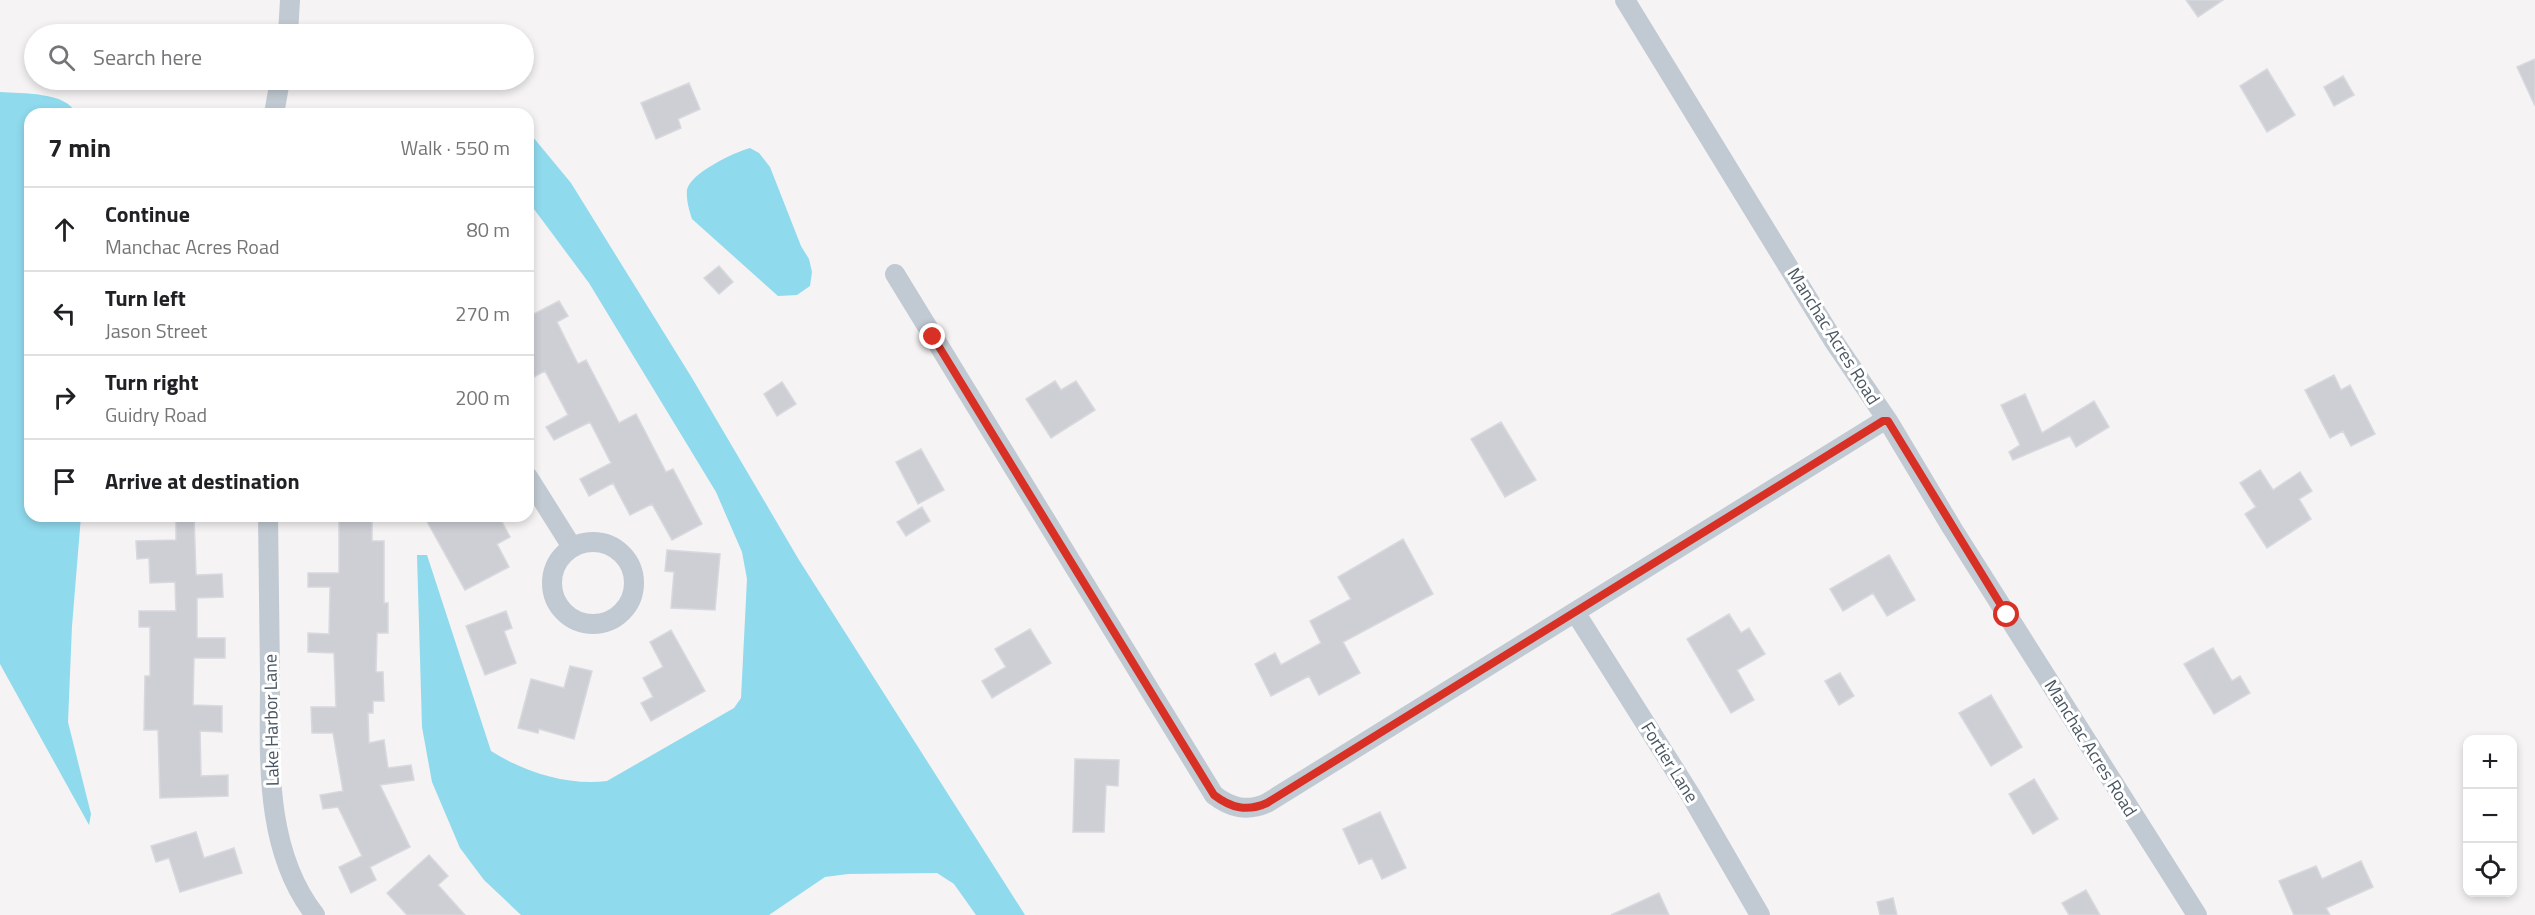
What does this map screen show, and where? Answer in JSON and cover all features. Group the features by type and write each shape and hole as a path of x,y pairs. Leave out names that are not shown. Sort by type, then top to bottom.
{"street":[{"path":"289,24 290,0"},
{"name":"Manchac Acres Road","path":"1625,0 1835,343 1888,421 2197,915"},
{"path":"275,108 278,90"},
{"path":"895,274 1214,795 1235,807 1246,809 1267,803 1883,421 1888,421"},
{"path":"534,487 572,547"},
{"name":"Lake Harbor Lane","path":"268,522 271,778 282,846 294,880 315,915"},
{"path":"584,542 604,544 621,553 629,564 633,576 633,589 629,601 621,612 610,620 597,623 577,620 560,608 553,595 551,582 554,568 561,556 572,547 584,542"},
{"name":"Fortier Lane","path":"1575,612 1690,794 1760,915"}],"water":[{"path":"0,92 54,97 72,108 24,108 24,522 81,522 72,626 68,722 91,814 89,825 0,664"},
{"path":"534,138 571,183 692,378 799,560 1025,915 976,915 954,884 937,873 848,874 825,877 769,915 521,915 484,880 460,848 432,782 422,727 417,555 427,555 491,751 504,759 547,776 577,781 607,781 734,708 741,698 747,579 742,552 716,492 589,283 534,209"},
{"path":"750,148 759,153 770,167 801,246 809,259 812,272 810,286 797,295 778,296 691,216 687,193 690,183 714,164"}],"building":[{"path":"2186,0 2223,0 2198,17"},
{"path":"2535,59 2535,106 2517,67"},
{"path":"2267,69 2295,115 2267,132 2240,86"},
{"path":"2343,76 2354,95 2334,106 2324,87"},
{"path":"689,83 700,109 678,119 681,128 656,139 641,103"},
{"path":"719,266 733,282 719,294 704,278"},
{"path":"559,301 568,316 557,322 578,364 586,360 619,423 636,414 666,472 673,469 702,524 672,540 652,504 630,515 613,483 589,496 580,479 611,463 590,422 554,440 546,427 568,415 545,371 534,377 534,314"},
{"path":"2334,375 2341,390 2350,385 2375,434 2351,446 2343,431 2330,438 2305,390"},
{"path":"1055,381 1061,390 1076,381 1095,410 1051,438 1026,399"},
{"path":"782,382 796,404 777,416 764,394"},
{"path":"2025,394 2042,433 2094,401 2109,427 2076,447 2070,436 2013,460 2009,452 2020,445 2001,405"},
{"path":"1501,422 1536,480 1505,497 1471,439"},
{"path":"921,449 944,490 918,504 896,462"},
{"path":"2260,470 2273,490 2300,472 2312,491 2299,499 2311,519 2267,548 2245,514 2256,507 2240,483"},
{"path":"922,507 930,521 906,536 897,522"},
{"path":"176,522 194,522 196,575 222,574 223,597 197,598 197,638 225,638 225,658 194,658 193,705 222,706 222,732 200,731 201,776 228,775 228,796 160,798 158,730 144,730 145,676 150,676 150,627 139,627 139,611 176,611 175,582 150,583 149,558 137,559 136,541 176,540"},
{"path":"339,522 372,522 372,541 384,541 384,603 388,603 388,633 377,633 376,672 383,672 384,701 373,701 373,713 368,713 369,743 384,740 388,768 411,765 414,780 380,785 410,847 370,867 376,880 351,893 339,867 362,856 338,807 323,809 320,795 343,791 333,733 312,733 311,707 336,707 334,653 308,652 308,633 329,634 330,587 308,587 308,573 339,573"},
{"path":"427,522 502,522 510,537 497,544 509,567 465,590"},
{"path":"1403,539 1433,594 1343,642 1360,673 1319,695 1309,676 1271,696 1255,664 1275,653 1281,665 1321,643 1310,621 1351,599 1338,577"},
{"path":"667,550 720,554 715,610 671,608 674,572 665,571"},
{"path":"1889,555 1915,600 1887,616 1873,593 1843,611 1830,589"},
{"path":"506,611 512,628 504,631 516,663 485,675 466,626"},
{"path":"1729,614 1741,633 1749,628 1765,654 1737,670 1754,700 1731,713 1687,639"},
{"path":"1030,629 1051,663 992,698 982,681 1006,667 995,649"},
{"path":"671,630 705,691 651,721 641,703 653,697 643,678 663,667 650,642"},
{"path":"2213,648 2232,681 2240,676 2250,693 2214,714 2184,664"},
{"path":"570,666 592,671 574,739 539,729 538,733 518,728 531,679 564,688"},
{"path":"1840,673 1854,696 1839,705 1825,681"},
{"path":"1991,695 2022,747 1991,766 1959,713"},
{"path":"1075,759 1119,760 1118,786 1106,785 1104,832 1073,832"},
{"path":"2034,779 2058,819 2033,834 2009,794"},
{"path":"1380,812 1406,868 1382,879 1372,858 1359,864 1343,829"},
{"path":"196,832 204,858 234,848 242,873 180,892 169,858 156,862 151,846"},
{"path":"429,855 448,876 438,885 465,915 407,915 387,893"},
{"path":"2361,861 2373,887 2326,908 2330,915 2294,915 2279,881 2316,866 2322,879"},
{"path":"2086,890 2100,915 2069,915 2062,903"},
{"path":"1659,893 1669,915 1611,915"},
{"path":"1893,898 1897,915 1880,915 1877,902"}],"route":[{"path":"933,337 1214,795 1235,807 1246,809 1267,803 1883,421 1888,421 2007,615"}]}
